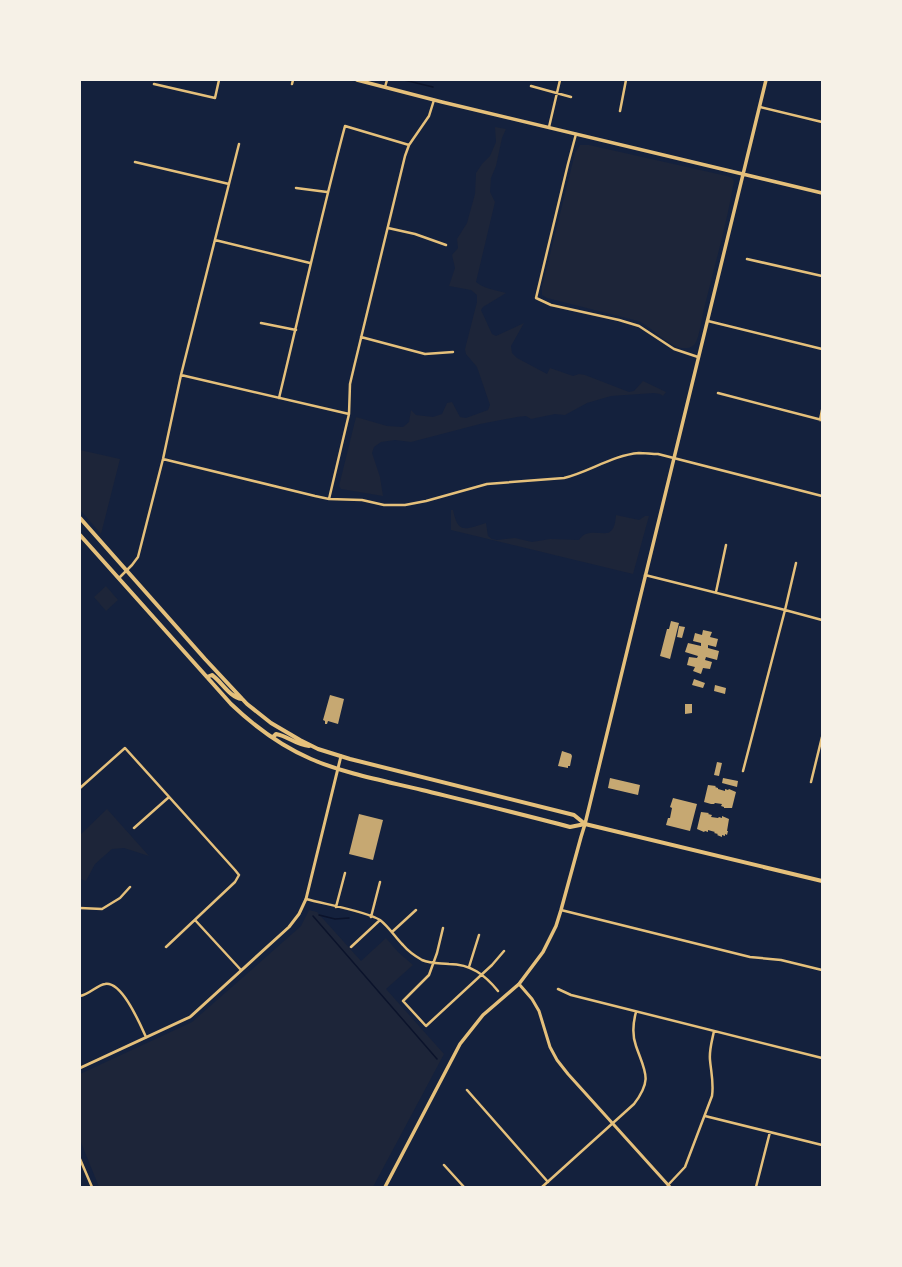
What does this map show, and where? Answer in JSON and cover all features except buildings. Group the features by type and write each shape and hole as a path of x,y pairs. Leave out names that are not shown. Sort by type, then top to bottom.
{"main road":[{"path":"357,80 434,100 822,193"},
{"path":"384,1187 460,1044 484,1015 519,984 543,952 556,926 580,837 585,824 766,80"},
{"path":"80,518 242,699 275,726 311,746 341,756 574,815 585,824"},
{"path":"80,534 207,677 241,713 272,737 310,758 338,768 570,827 585,824 822,881"},
{"path":"207,677 212,675 232,695 242,699"},
{"path":"272,737 276,734 281,735 301,746 311,746"}],"street":[{"path":"154,84 215,98 219,80"},
{"path":"292,84 293,80"},
{"path":"385,87 387,80"},
{"path":"549,127 560,80"},
{"path":"620,111 626,80"},
{"path":"531,86 571,97"},
{"path":"329,499 349,414 350,384 405,156 409,145 429,116 434,100"},
{"path":"760,107 822,122"},
{"path":"279,398 327,192 345,126 409,145"},
{"path":"576,134 536,298 551,305 639,326 674,349 698,357"},
{"path":"119,578 127,571 138,557 163,459 181,375 239,144"},
{"path":"135,162 229,184"},
{"path":"296,188 327,192"},
{"path":"388,228 415,234 446,245"},
{"path":"215,240 310,263"},
{"path":"747,259 822,276"},
{"path":"708,321 822,349"},
{"path":"261,323 296,330"},
{"path":"361,337 425,354 453,352"},
{"path":"181,375 349,414"},
{"path":"718,393 821,420 822,410"},
{"path":"163,459 329,499 355,500 384,505 405,505 426,501 487,484 564,478 622,457 639,453 658,454 822,496"},
{"path":"716,592 726,545"},
{"path":"743,771 796,563"},
{"path":"645,576 716,592 822,620"},
{"path":"811,782 822,737"},
{"path":"80,788 125,748 239,875 235,882 166,947"},
{"path":"80,1068 190,1017 289,926 299,914 306,899 341,756"},
{"path":"134,828 169,797"},
{"path":"336,907 345,873"},
{"path":"371,916 380,882"},
{"path":"80,908 102,909 120,898 130,887"},
{"path":"306,899 371,916 380,920 403,946 424,961 461,964 469,967 483,974 498,991"},
{"path":"392,932 416,910"},
{"path":"561,910 750,957 781,960 822,970"},
{"path":"195,920 241,970"},
{"path":"351,947 380,920"},
{"path":"444,928 430,975 403,1001 426,1026 483,974 504,951"},
{"path":"469,967 478,935"},
{"path":"80,996 87,994 102,984 114,986 129,1003 146,1037"},
{"path":"519,984 532,999 539,1011 550,1047 557,1060 669,1186 685,1167 712,1096 713,1085 710,1046 714,1031"},
{"path":"558,989 570,995 822,1058"},
{"path":"542,1187 634,1104 640,1095 646,1078 643,1063 635,1045 633,1024 636,1012"},
{"path":"467,1090 548,1182"},
{"path":"705,1116 822,1145"},
{"path":"756,1187 770,1132"},
{"path":"80,1159 92,1187"},
{"path":"444,1165 464,1187"}],"shaded area":[{"path":"495,127 506,129 502,138 496,166 491,178 490,192 495,202 476,282 486,288 506,293 483,307 481,310 492,334 496,336 524,323 511,346 512,353 517,358 547,374 550,368 573,376 579,374 585,375 629,392 634,391 643,381 666,392 663,396 654,393 611,396 587,403 565,415 555,414 531,419 526,416 517,417 480,424 411,442 395,440 381,442 374,447 372,453 380,477 383,496 341,489 339,486 356,417 387,426 403,427 409,422 411,410 416,415 433,417 442,414 447,403 452,402 460,417 466,418 488,410 490,405 477,367 466,354 465,349 477,302 477,295 471,290 449,286 455,268 452,255 458,248 457,239 467,223 475,194 476,173 490,156 496,142"},
{"path":"580,145 589,145 727,176 732,178 734,181 698,336 695,344 691,347 681,348 674,345 638,321 547,298 542,295 542,287 575,153"},
{"path":"80,450 120,459 101,534 80,510"},
{"path":"451,510 453,510 457,523 460,527 468,528 486,523 488,536 492,539 497,540 515,538 532,542 550,539 579,540 588,533 608,533 613,528 616,515 639,520 645,516 649,516 633,574 451,530"},
{"path":"106,586 118,600 106,611 94,597"},
{"path":"107,809 149,856 124,848 112,849 95,864 86,881 80,879 80,835"},
{"path":"309,910 317,912 361,961 386,938 398,952 413,965 386,989 444,1054 373,1187 99,1187 80,1140 80,1074 192,1022 301,926"}],"waterway":[{"path":"404,80 433,87"},
{"path":"319,915 335,919 349,918"},
{"path":"313,916 437,1059"}]}
